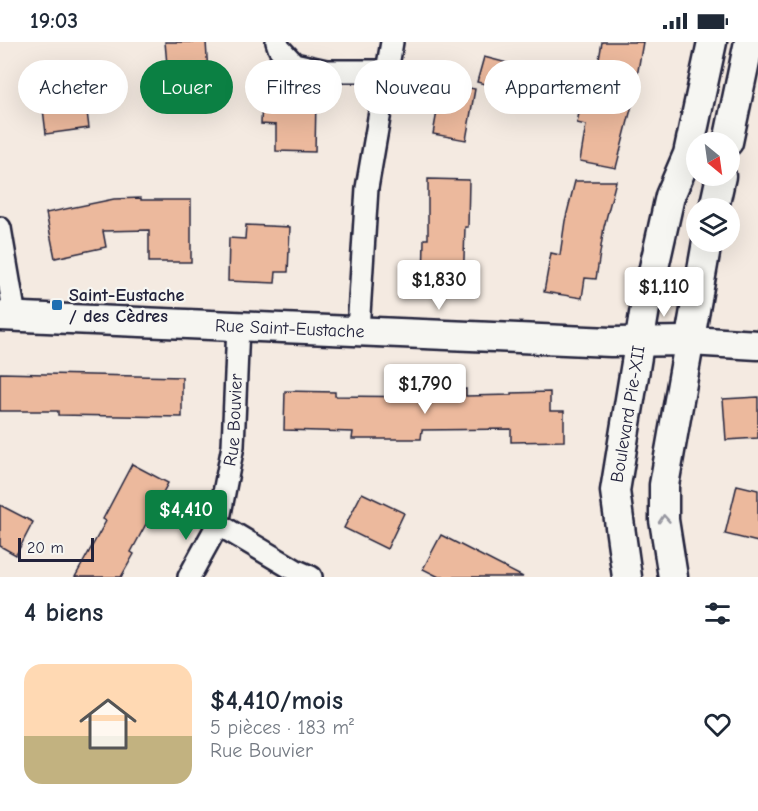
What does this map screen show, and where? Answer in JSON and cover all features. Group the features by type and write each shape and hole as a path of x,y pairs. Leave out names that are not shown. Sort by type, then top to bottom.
{"street":[{"path":"277,42 279,48 294,64 326,71 354,71"},
{"path":"388,60 392,42"},
{"name":"Boulevard Pie-XII","path":"627,577 615,491 645,309 670,195 688,154 712,42"},
{"path":"730,132 749,42"},
{"path":"358,330 368,188 379,114"},
{"path":"0,228 8,316"},
{"path":"673,577 664,520 664,485 705,252"},
{"name":"Rue Saint-Eustache","path":"8,316 238,327 758,345"},
{"name":"Rue Bouvier","path":"189,577 218,524 233,446 238,327"},
{"path":"218,524 295,570 311,577"}],"building":[{"path":"165,42 206,42 207,60 167,60"},
{"path":"602,42 643,42 640,60 599,60"},
{"path":"484,57 496,60 484,60 484,84 477,82"},
{"path":"472,88 475,89 472,106"},
{"path":"44,114 87,114 89,128 46,134"},
{"path":"261,114 316,114 315,152 276,151 276,125 261,124"},
{"path":"437,114 471,114 466,140 433,134"},
{"path":"579,114 630,114 616,168 580,161 586,125 577,123"},
{"path":"428,179 469,180 463,289 423,288 424,239 428,239"},
{"path":"575,181 616,181 604,227 596,279 585,278 582,298 544,292 551,253 560,255 565,221"},
{"path":"141,198 141,200 191,200 191,262 149,262 149,230 103,231 106,247 55,258 46,213 114,199"},
{"path":"246,225 290,227 288,272 276,272 275,283 228,281 229,238 245,239"},
{"path":"0,373 182,377 182,417 58,415 58,411 0,411"},
{"path":"466,389 466,396 550,392 550,411 564,411 564,441 511,442 511,429 422,430 421,439 352,439 353,432 284,430 285,391 335,392 335,396 434,397 434,390"},
{"path":"758,397 758,438 726,440 723,399"},
{"path":"132,464 168,483 131,552 134,554 121,577 75,577 106,521 103,519"},
{"path":"737,485 758,490 758,542 725,534"},
{"path":"362,493 404,513 387,549 344,528"},
{"path":"0,505 33,522 16,555 0,546"},
{"path":"441,535 523,577 439,577 423,569"}],"place":[{"name":"Saint-Eustache / des Cèdres","path":"57,305"}]}
